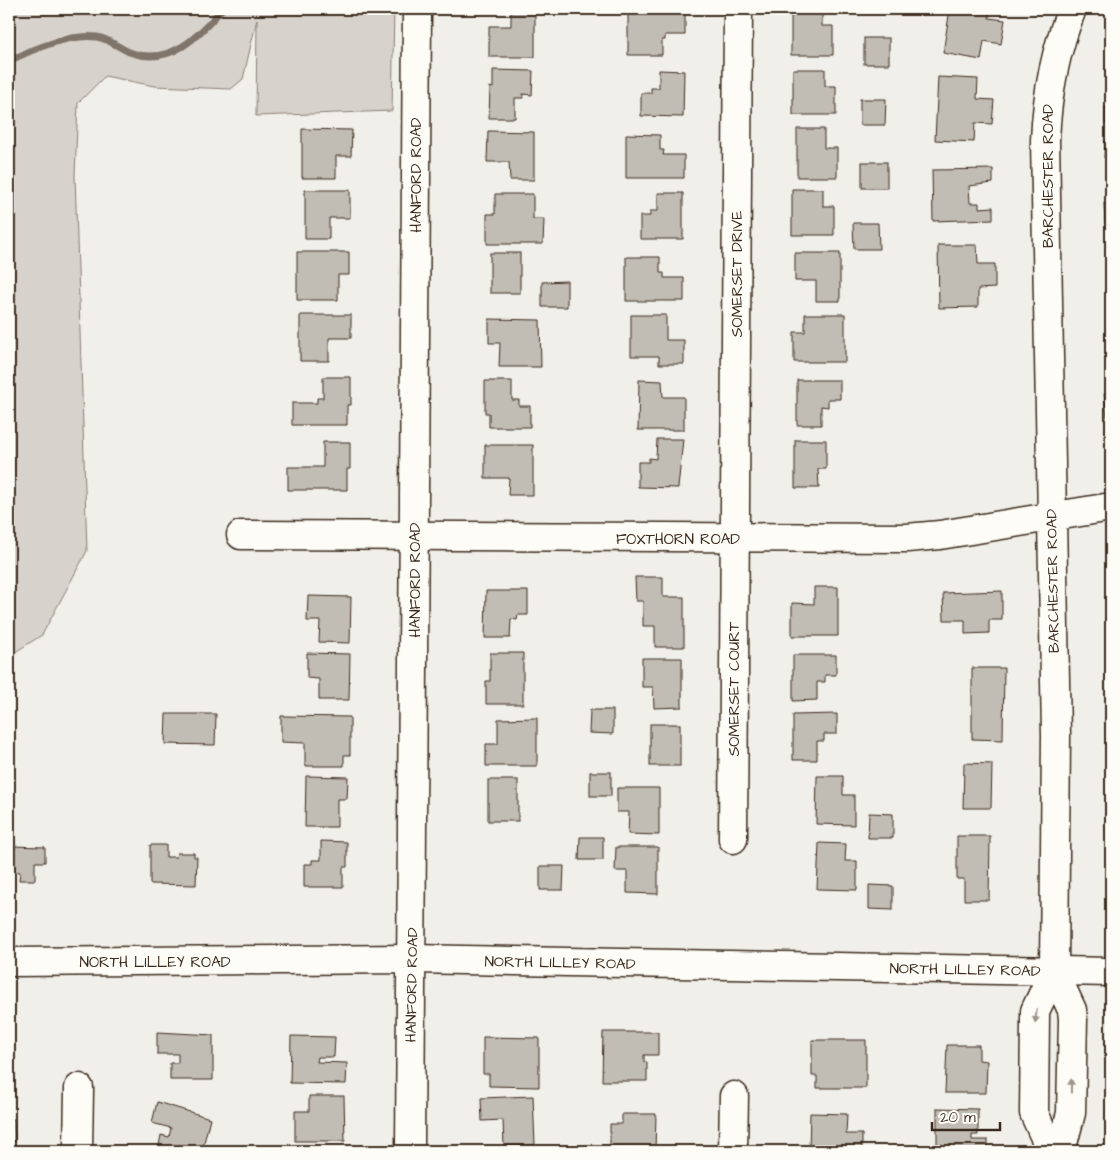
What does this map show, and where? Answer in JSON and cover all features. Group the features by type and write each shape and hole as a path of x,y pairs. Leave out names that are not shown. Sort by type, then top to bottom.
{"street":[{"name":"HANFORD ROAD","path":"410,1151 415,537 416,9"},
{"name":"SOMERSET DRIVE","path":"736,539 738,9"},
{"name":"BARCHESTER ROAD","path":"1061,1151 1071,1114 1073,1019 1072,1010 1054,972 1056,735 1045,140 1050,82 1062,34 1072,9"},
{"name":"FOXTHORN ROAD","path":"242,535 736,539 907,538 1111,507"},
{"name":"SOMERSET COURT","path":"733,839 736,539"},
{"name":"NORTH LILLEY ROAD","path":"9,962 412,959 1111,972"},
{"path":"1051,1151 1034,1113 1035,1011 1054,972"},
{"path":"78,1151 80,1088"},
{"path":"733,1151 734,1096"}],"shaded area":[{"path":"9,9 394,9 392,111 256,116 257,19 243,79 231,89 154,86 105,76 78,103 75,175 87,551 42,635 9,656"}],"building":[{"path":"511,9 535,9 535,57 489,57 489,26 511,26"},
{"path":"791,9 822,9 822,26 833,26 833,55 791,55"},
{"path":"950,9 990,9 989,18 1005,20 1001,44 984,41 981,60 943,53"},
{"path":"628,12 685,12 685,35 665,35 665,40 662,40 662,55 628,55"},
{"path":"864,38 889,38 889,64 864,64"},
{"path":"793,69 825,69 825,86 836,86 836,115 793,115"},
{"path":"493,70 533,71 532,95 523,94 523,98 515,98 515,118 489,118 490,87 493,88"},
{"path":"659,70 684,71 683,117 641,116 641,93 651,93 651,88 659,88"},
{"path":"938,77 978,79 977,99 994,100 992,124 975,123 974,142 935,140"},
{"path":"860,99 886,99 885,125 860,125"},
{"path":"1105,107 1111,107 1111,124 1105,124"},
{"path":"302,129 352,130 351,156 336,156 336,178 302,178"},
{"path":"797,129 824,129 824,148 837,148 837,177 797,177"},
{"path":"488,131 534,132 534,180 510,180 509,162 487,162"},
{"path":"626,134 660,135 660,150 664,150 663,155 684,155 684,178 626,178"},
{"path":"1105,140 1111,140 1111,158 1104,158"},
{"path":"862,162 887,162 887,188 862,188"},
{"path":"993,169 993,183 969,186 970,203 979,203 979,208 993,207 993,219 933,221 932,170"},
{"path":"792,189 823,189 823,206 834,206 834,235 792,235"},
{"path":"305,190 350,190 350,218 329,218 329,239 305,239"},
{"path":"658,193 683,193 683,239 640,239 640,216 650,216 650,211 658,211"},
{"path":"495,194 533,194 533,219 544,219 543,244 487,244 487,214 495,214"},
{"path":"1104,203 1111,203 1111,224 1105,224"},
{"path":"853,223 878,223 879,249 854,249"},
{"path":"938,245 977,245 978,264 995,264 995,288 978,289 978,307 939,308"},
{"path":"297,252 349,252 349,275 338,275 338,300 297,300"},
{"path":"490,253 520,253 520,293 490,293"},
{"path":"795,253 840,253 840,301 816,301 816,281 795,281"},
{"path":"626,257 660,257 660,273 664,273 664,278 684,278 684,301 626,301"},
{"path":"567,281 567,307 542,307 542,282"},
{"path":"1106,286 1111,286 1111,311 1107,312"},
{"path":"805,314 845,314 845,362 794,362 794,332 805,332"},
{"path":"300,315 351,315 351,338 329,338 329,361 300,361"},
{"path":"631,315 666,315 666,340 684,340 684,364 659,364 659,356 631,356"},
{"path":"489,319 540,320 541,367 499,367 500,343 489,343"},
{"path":"323,377 351,377 351,405 347,405 347,425 292,425 292,403 317,403 317,398 323,398"},
{"path":"639,380 662,381 663,397 684,397 684,430 638,430"},
{"path":"797,380 840,380 840,399 828,399 828,407 821,406 821,425 797,425"},
{"path":"485,381 512,381 512,400 519,400 519,406 530,406 530,427 489,427 489,413 485,413"},
{"path":"1111,393 1111,447 1104,394"},
{"path":"657,439 683,439 678,488 638,487 638,462 649,462 649,458 656,459"},
{"path":"795,440 826,440 826,469 818,469 819,488 795,488"},
{"path":"323,442 350,442 350,469 347,469 347,490 288,490 288,467 323,467"},
{"path":"485,445 533,445 533,495 508,495 509,478 485,478"},
{"path":"635,577 663,577 663,597 684,597 684,647 655,647 655,626 643,626 643,601 636,601"},
{"path":"814,587 838,587 838,636 792,636 792,603 814,604"},
{"path":"486,591 528,591 528,615 518,615 517,620 511,619 510,638 485,638"},
{"path":"1002,591 1002,620 989,620 989,633 965,634 965,620 944,620 943,593"},
{"path":"308,596 351,597 350,643 319,642 320,621 307,621"},
{"path":"307,653 350,654 349,700 319,700 319,679 307,678"},
{"path":"490,653 523,653 523,704 486,704 486,681 490,681"},
{"path":"793,655 836,655 836,675 825,675 825,682 817,682 817,700 793,701"},
{"path":"642,658 682,658 682,707 654,708 653,687 642,687"},
{"path":"972,668 1004,668 1003,740 972,739"},
{"path":"590,710 613,710 613,734 589,733"},
{"path":"166,714 216,714 215,745 165,744"},
{"path":"837,714 837,734 824,734 824,741 817,741 817,760 793,760 793,715"},
{"path":"281,716 350,717 350,755 344,755 344,766 305,766 305,743 281,742"},
{"path":"537,718 537,766 486,766 486,744 498,744 498,719"},
{"path":"650,724 680,724 680,766 650,766"},
{"path":"964,763 992,764 991,808 963,808"},
{"path":"590,772 611,772 611,796 590,796"},
{"path":"306,776 348,777 347,799 337,799 337,827 305,827"},
{"path":"817,776 843,776 843,795 854,795 854,825 816,824"},
{"path":"488,780 518,780 518,821 488,821"},
{"path":"617,788 659,788 659,835 628,834 629,812 617,812"},
{"path":"869,813 893,814 893,838 868,838"},
{"path":"957,836 990,836 989,900 964,900 964,879 957,879"},
{"path":"580,837 603,837 603,860 579,860"},
{"path":"321,841 347,842 347,867 343,867 343,887 304,887 304,864 312,864 312,860 321,860"},
{"path":"819,843 846,844 845,861 857,861 857,890 817,889"},
{"path":"150,845 166,845 166,857 176,857 177,853 194,853 194,857 197,857 196,885 150,884"},
{"path":"9,846 45,847 45,862 35,862 35,880 19,880 20,872 9,872"},
{"path":"616,847 658,847 658,894 627,893 627,871 615,871"},
{"path":"540,866 564,866 563,890 540,890"},
{"path":"869,885 893,886 893,910 869,909"},
{"path":"157,1032 213,1035 213,1080 170,1080 170,1063 178,1063 178,1054 157,1054"},
{"path":"603,1032 658,1032 658,1055 644,1055 644,1062 647,1062 647,1081 602,1081"},
{"path":"291,1036 335,1037 334,1057 318,1057 317,1062 347,1063 346,1084 290,1083"},
{"path":"483,1037 539,1038 539,1087 489,1086 489,1074 483,1074"},
{"path":"812,1040 866,1040 866,1088 817,1088 817,1076 812,1076"},
{"path":"947,1045 979,1045 979,1060 987,1061 986,1093 945,1093"},
{"path":"309,1096 344,1096 345,1141 295,1141 295,1111 309,1111"},
{"path":"533,1096 535,1145 504,1146 503,1120 482,1121 481,1098"},
{"path":"157,1102 210,1118 202,1151 158,1151 161,1135 169,1137 171,1128 152,1123"},
{"path":"937,1108 978,1109 978,1135 972,1135 972,1140 988,1140 988,1151 930,1151 930,1145 937,1145"},
{"path":"810,1113 847,1114 846,1134 862,1134 862,1151 809,1151"},
{"path":"622,1114 656,1114 655,1151 630,1151 630,1147 610,1147 610,1124 622,1124"},
{"path":"9,1119 14,1119 15,1142 9,1142"}],"waterway":[{"path":"9,61 52,43 86,36 102,38 132,53 146,56 172,52 194,38 222,9"}]}
